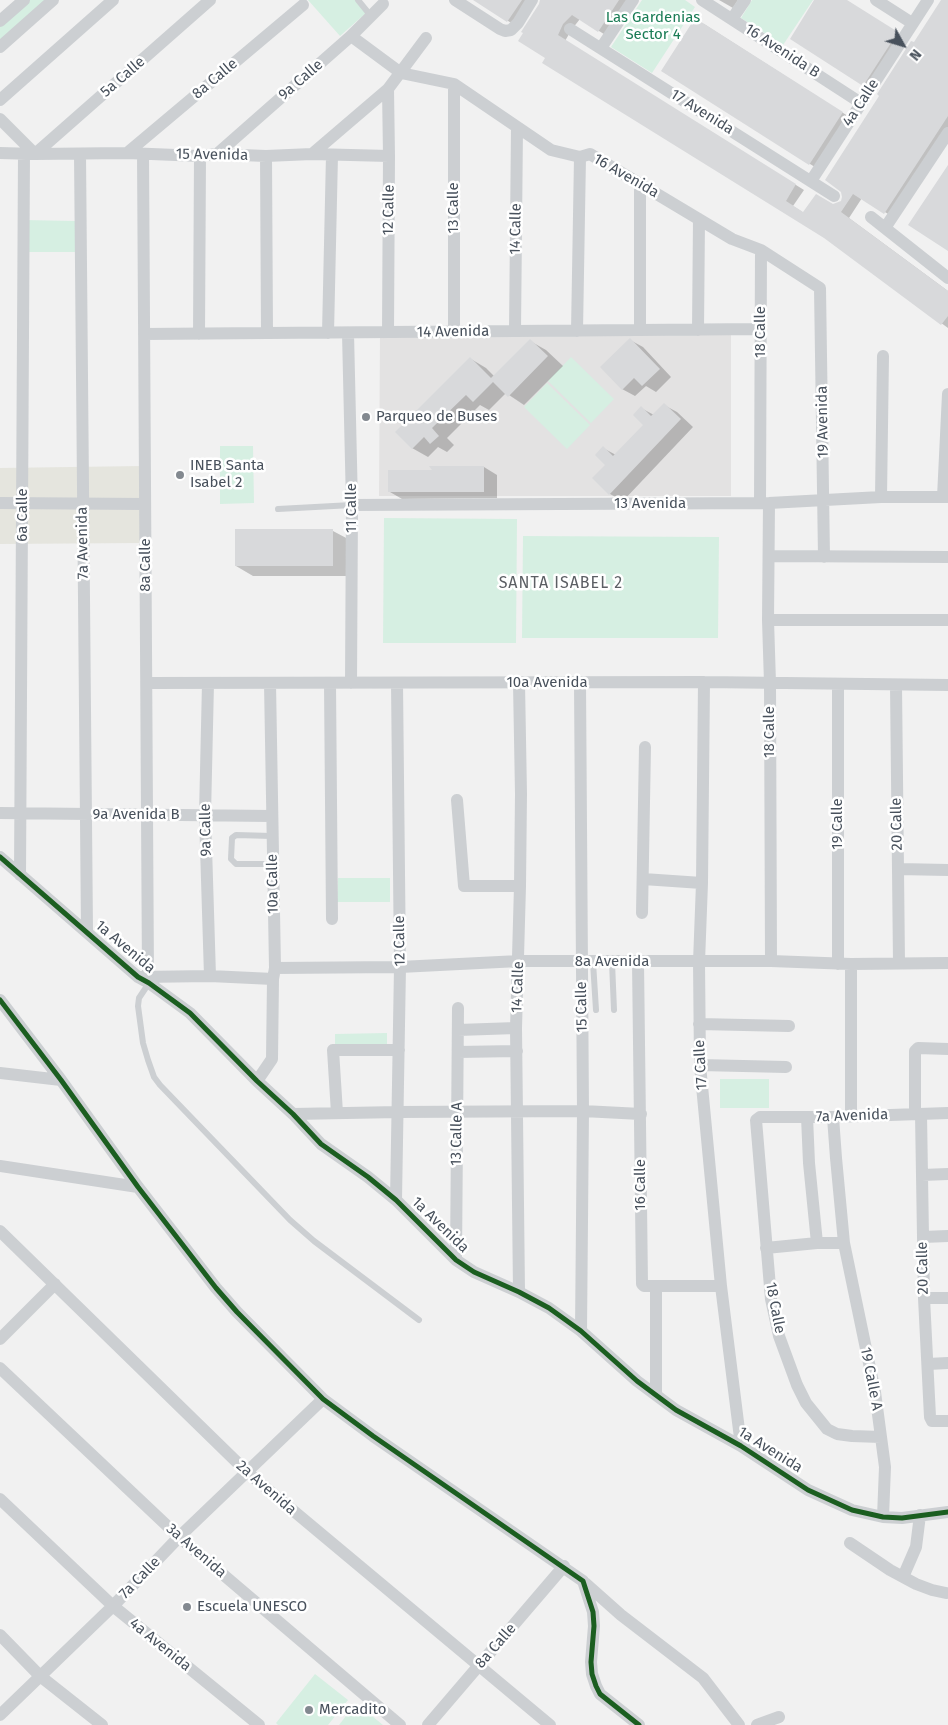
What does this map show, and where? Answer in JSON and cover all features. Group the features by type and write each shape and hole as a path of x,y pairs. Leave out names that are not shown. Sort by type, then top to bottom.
{"street":[{"path":"0,21 24,0"},
{"path":"0,47 53,0"},
{"path":"0,100 114,0"},
{"name":"5a Calle","path":"29,154 210,0"},
{"path":"455,0 502,30 513,28 532,0"},
{"path":"601,48 633,0"},
{"name":"16 Avenida B","path":"702,0 861,103"},
{"path":"732,19 744,0"},
{"path":"876,0 912,23"},
{"name":"4a Calle","path":"811,181 928,0"},
{"name":"9a Calle","path":"217,154 351,36 383,4"},
{"name":"8a Calle","path":"127,153 303,6"},
{"name":"17 Avenida","path":"570,29 834,196"},
{"name":"16 Avenida","path":"351,36 401,73 454,84 551,150 580,157 590,154 732,239 761,250 820,288"},
{"path":"312,154 388,88 426,38"},
{"name":"13 Calle","path":"454,84 454,332"},
{"name":"12 Calle","path":"388,88 390,156 388,332"},
{"path":"0,118 29,154"},
{"name":"14 Calle","path":"515,331 517,127"},
{"path":"885,228 948,133"},
{"name":"15 Avenida","path":"0,153 390,156"},
{"name":"6a Calle","path":"20,876 22,504 29,154"},
{"name":"7a Avenida","path":"80,154 87,931"},
{"name":"8a Calle","path":"143,154 147,815 145,979"},
{"path":"328,333 332,155"},
{"path":"199,334 200,156"},
{"path":"266,156 267,333"},
{"path":"577,331 580,157"},
{"path":"640,183 640,330"},
{"path":"871,218 948,278"},
{"path":"698,330 699,219"},
{"name":"18 Calle","path":"761,250 764,503 769,556 771,961"},
{"name":"19 Avenida","path":"820,288 825,499 824,557"},
{"name":"14 Avenida","path":"144,334 761,329"},
{"name":"11 Calle","path":"348,333 352,504 351,683"},
{"path":"881,497 883,356"},
{"path":"946,497 948,394"},
{"name":"13 Avenida","path":"352,504 764,503 881,497 946,497"},
{"path":"0,503 145,504"},
{"path":"769,556 948,557"},
{"path":"768,620 948,620"},
{"name":"14 Calle","path":"519,682 521,794 519,961 516,1028 519,1292"},
{"name":"10a Avenida","path":"146,683 704,682 948,685"},
{"name":"17 Calle","path":"704,682 702,883 699,962 700,1065 721,1286 741,1446"},
{"name":"9a Calle","path":"208,683 205,815 210,976"},
{"name":"10a Calle","path":"257,1081 272,1059 274,973 270,683"},
{"path":"330,683 332,919"},
{"name":"12 Calle","path":"396,1200 400,1050 397,683"},
{"name":"15 Calle","path":"580,683 587,962 583,1111 581,1331"},
{"name":"19 Calle","path":"838,684 838,964"},
{"name":"20 Calle","path":"896,685 898,963"},
{"path":"642,914 645,747"},
{"path":"457,800 464,886 520,886"},
{"name":"9a Avenida B","path":"0,813 272,816"},
{"name":"1a Avenida","path":"0,857 20,876 145,979 190,1013 321,1144 368,1177 396,1200 456,1260 474,1272 549,1308 581,1331 637,1381 676,1410 741,1446 808,1490 852,1510 883,1517 902,1518 948,1512"},
{"path":"898,869 948,870"},
{"path":"643,879 702,883"},
{"name":"8a Avenida","path":"145,979 519,961 771,961 838,964 948,963"},
{"name":"16 Calle","path":"638,962 642,1284 644,1286 656,1286"},
{"path":"851,964 851,1116"},
{"path":"0,1000 61,1080 138,1187 216,1288 323,1399 373,1436 584,1581 621,1615 703,1678 739,1725"},
{"name":"13 Calle A","path":"456,1260 458,1008"},
{"path":"699,1024 789,1026"},
{"path":"458,1030 516,1028"},
{"name":"20 Calle","path":"948,1049 918,1048 915,1051 922,1175 924,1298 930,1417 932,1421 948,1421"},
{"path":"337,1112 333,1050 400,1050"},
{"path":"458,1052 517,1051"},
{"path":"700,1065 786,1067"},
{"path":"0,1073 61,1080"},
{"path":"293,1114 337,1112 583,1111 641,1114"},
{"name":"7a Avenida","path":"756,1120 760,1116 833,1117 948,1113"},
{"path":"807,1117 809,1163 817,1243"},
{"name":"19 Calle A","path":"833,1117 844,1243 875,1392 885,1468 883,1517"},
{"name":"18 Calle","path":"756,1120 771,1299 779,1336 797,1384 806,1403 827,1429 836,1434 881,1437"},
{"path":"0,1166 138,1187"},
{"path":"922,1175 948,1174"},
{"name":"2a Avenida","path":"0,1231 246,1472 550,1725"},
{"path":"923,1237 948,1236"},
{"path":"766,1248 817,1243 844,1243"},
{"path":"0,1339 54,1284"},
{"path":"656,1395 656,1286 721,1286"},
{"path":"924,1298 948,1298"},
{"path":"928,1364 948,1363"},
{"name":"3a Avenida","path":"0,1368 179,1537 400,1725"},
{"name":"7a Calle","path":"0,1715 113,1606 179,1537 323,1399"},
{"name":"4a Avenida","path":"0,1499 113,1606 259,1725"},
{"path":"904,1577 916,1548 920,1515"},
{"path":"850,1543 924,1588 946,1593"},
{"name":"8a Calle","path":"428,1725 564,1566"},
{"path":"584,1581 593,1612 594,1626 591,1662 596,1686 600,1694 639,1725"},
{"path":"0,1635 40,1676 102,1725"},
{"path":"757,1725 779,1717"}],"lane":[{"path":"358,0 371,16"},
{"path":"278,509 352,504"},
{"path":"272,836 236,835 232,838 231,859 236,864 273,864"},
{"path":"587,962 596,1010"},
{"path":"612,962 614,1010"},
{"path":"145,979 138,1006 143,1043 154,1078 290,1220 314,1241 419,1320"}],"shaded area":[{"path":"731,333 731,496 379,496 380,334"},
{"path":"142,466 142,543 0,544 0,468"}],"green space":[{"path":"24,0 54,0 0,47 0,21"},
{"path":"308,0 355,0 366,13 340,36"},
{"name":"Las Gardenias Sector 4","path":"642,0 685,0 695,7 652,73 611,47"},
{"name":"Las Gardenias Sector 4","path":"752,0 813,0 783,45 741,18"},
{"path":"23,220 76,221 75,252 23,252"},
{"path":"571,357 614,399 591,423 548,381"},
{"path":"547,383 590,425 567,449 524,407"},
{"path":"220,446 253,446 254,503 220,504"},
{"path":"384,518 517,519 516,643 383,643"},
{"path":"523,536 719,537 718,638 522,638"},
{"path":"338,878 390,878 390,902 337,902"},
{"path":"387,1033 387,1055 335,1055 335,1034"},
{"path":"720,1079 769,1079 769,1108 720,1108"},
{"path":"315,1674 348,1700 328,1725 278,1725 276,1723"},
{"path":"356,1703 383,1725 339,1725"}],"building":[{"path":"473,0 522,0 507,22"},
{"path":"540,0 619,0 598,32 572,15 563,24 558,35 796,184 786,201 803,212 816,194 833,204 841,201 841,192 825,180 879,96 877,94 911,41 914,42 941,0 948,0 948,116 884,214 853,194 841,212 948,291 948,316 941,325 824,238 542,63 545,58 518,41 523,33 521,32"},
{"path":"814,0 847,0 898,32 863,86 790,39"},
{"path":"695,18 843,112 809,165 661,71"},
{"path":"948,165 948,251 908,225"},
{"path":"630,338 660,369 642,386 634,378 622,390 600,367"},
{"path":"530,339 548,356 508,397 493,382 473,402 466,395 432,428 439,436 430,444 424,437 412,449 395,432 470,357 491,378"},
{"path":"664,403 681,419 609,495 592,478 605,465 595,455 603,446 613,456 643,425 633,415 641,406 651,416"},
{"path":"429,466 484,466 484,492 388,492 388,470 432,470"},
{"path":"235,529 333,529 333,566 235,566"}],"cycle path":[{"path":"0,857 138,977 190,1013 321,1144 368,1177 396,1200 456,1260 474,1272 549,1308 581,1331 637,1381 676,1410 741,1446 808,1490 852,1510 883,1517 902,1518 948,1512"},
{"path":"0,1000 61,1080 138,1187 216,1288 237,1312 323,1399 373,1436 583,1581 593,1612 594,1626 591,1662 596,1686 600,1694 639,1725"}],"place":[{"name":"Parqueo de Buses","path":"366,417"},
{"name":"INEB Santa Isabel 2","path":"180,475"},
{"name":"Escuela UNESCO","path":"187,1607"},
{"name":"Mercadito","path":"309,1710"}],"district":[{"name":"SANTA ISABEL 2","path":"561,584"}]}
